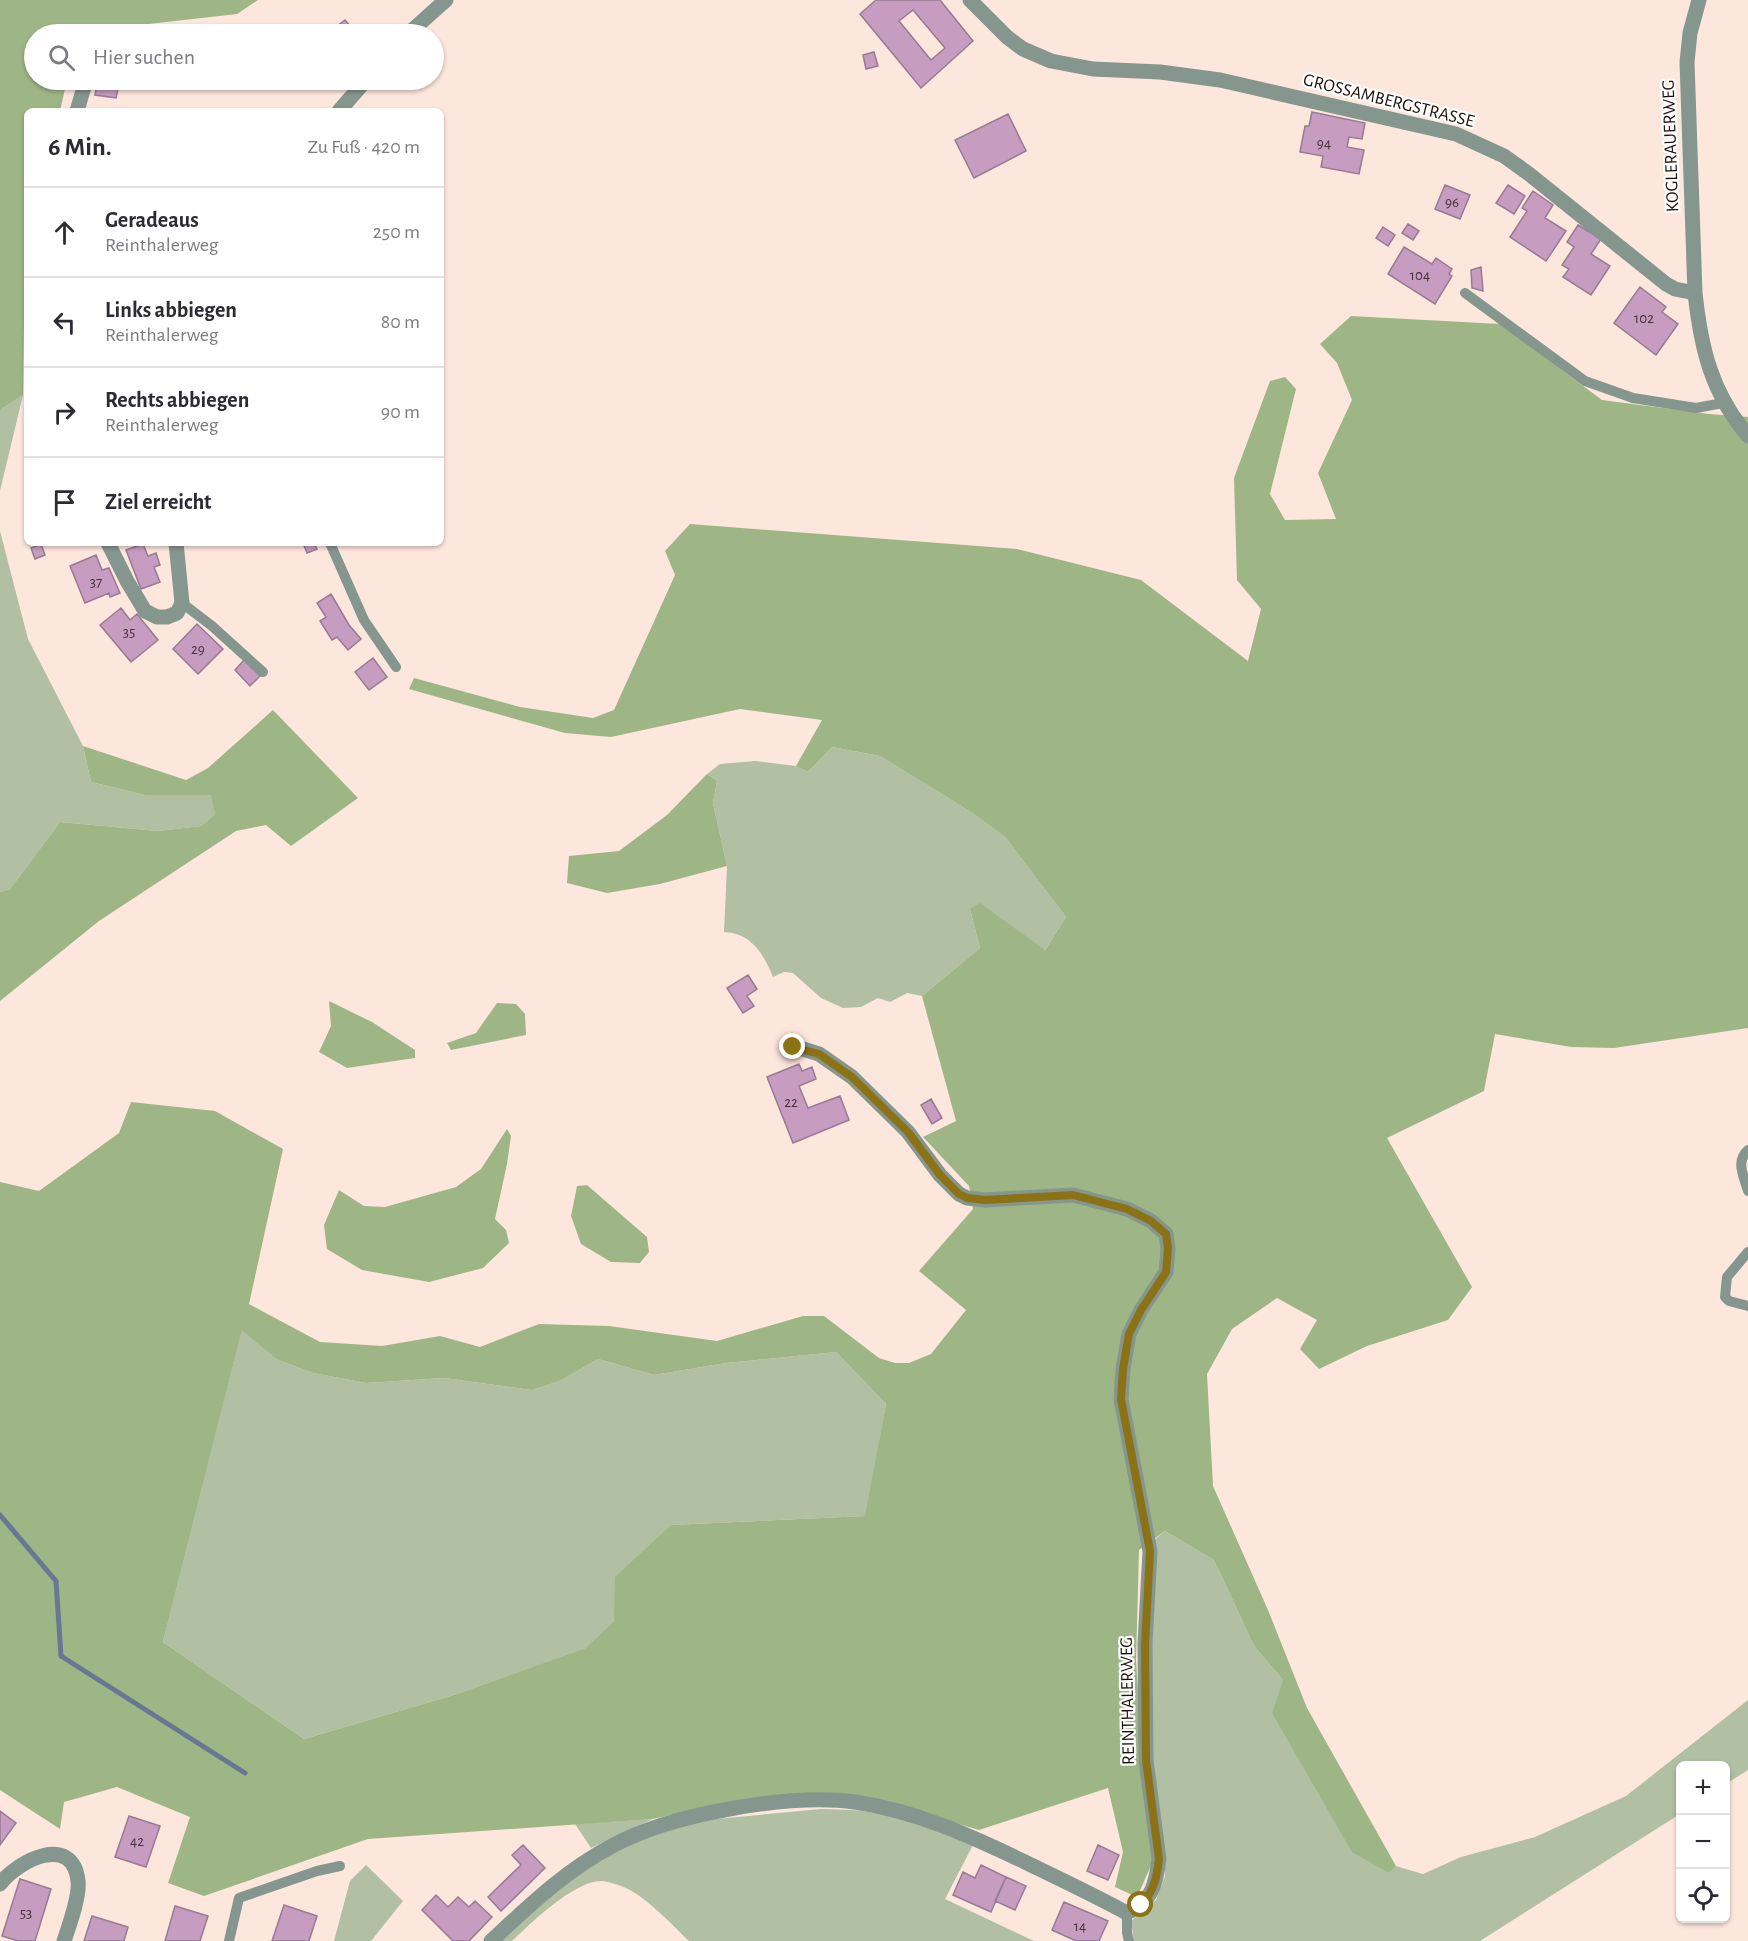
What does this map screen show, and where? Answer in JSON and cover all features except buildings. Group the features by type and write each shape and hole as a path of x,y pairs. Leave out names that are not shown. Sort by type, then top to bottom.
{"street":[{"path":"419,24 446,0"},
{"name":"GROSSAMBERGSTRASSE","path":"970,0 1007,37 1023,48 1051,60 1093,69 1160,72 1220,80 1456,134 1504,156 1666,284 1675,289 1695,293"},
{"name":"KOGLERAUERWEG","path":"1695,293 1687,62 1690,33 1699,0"},
{"path":"77,108 83,90"},
{"path":"342,108 357,90"},
{"path":"1695,293 1701,342 1715,385 1733,418 1748,436"},
{"path":"109,546 127,582 145,611 157,617 167,617 177,613 182,603 176,546"},
{"name":"REINTHALERWEG","path":"793,1047 819,1054 852,1077 908,1132 940,1175 959,1194 967,1198 985,1200 1073,1195 1127,1209 1151,1221 1166,1234 1168,1249 1166,1272 1141,1310 1129,1334 1121,1399 1150,1551 1145,1644 1146,1760 1159,1859 1157,1875 1148,1898 1135,1910 1127,1913"},
{"path":"491,1941 550,1886 613,1845 690,1816 744,1806 814,1800 854,1802 938,1823 1127,1913"},
{"path":"0,1884 8,1874 27,1862 48,1854 65,1856 75,1866 78,1883 64,1941"}],"lane":[{"path":"1465,293 1585,381 1633,398 1696,408 1724,403"},
{"path":"331,546 364,620 396,667"},
{"path":"182,603 212,626 263,672"},
{"path":"1748,1150 1742,1155 1740,1161 1748,1191"},
{"path":"1748,1252 1727,1277 1725,1297 1729,1301 1748,1306"},
{"path":"229,1941 239,1898 317,1870 340,1866"},
{"path":"1127,1913 1129,1941"}],"green space":[{"path":"0,0 258,0 237,14 148,24 24,24 24,90 65,90 61,108 24,108 23,395 0,410"},
{"path":"1351,316 1500,324 1602,400 1748,417 1748,1028 1614,1048 1571,1047 1495,1034 1484,1091 1387,1138 1472,1287 1448,1320 1367,1346 1319,1369 1300,1349 1317,1320 1277,1298 1232,1329 1207,1374 1213,1486 1268,1610 1307,1708 1396,1866 1389,1873 1352,1852 1272,1713 1283,1680 1254,1646 1214,1560 1165,1531 1139,1550 1136,1661 1154,1859 1137,1897 1115,1887 1123,1852 1108,1788 979,1830 889,1803 688,1811 653,1819 368,1839 204,1896 168,1883 190,1817 117,1787 64,1802 60,1829 0,1790 0,1182 39,1191 119,1133 131,1102 215,1111 283,1149 249,1304 320,1342 382,1346 440,1336 480,1347 539,1324 609,1326 717,1341 803,1316 824,1316 879,1358 895,1363 909,1363 931,1354 966,1310 919,1271 973,1209 969,1186 923,1137 956,1121 922,996 980,948 970,909 980,903 1045,950 1066,917 1006,838 974,814 880,756 832,747 808,772 796,766 822,720 740,709 611,737 565,733 409,689 414,678 520,707 593,718 614,710 675,575 665,551 690,524 1017,549 1141,580 1248,661 1261,609 1237,580 1234,478 1270,381 1285,377 1296,389 1270,494 1285,520 1336,519 1318,473 1352,400 1337,363 1320,344","holes":["242,1330 276,1359 313,1373 366,1383 444,1378 532,1390 560,1381 598,1359 654,1375 726,1363 836,1352 886,1404 865,1516 671,1525 615,1577 614,1621 586,1648 457,1694 304,1739 163,1642"]},
{"path":"23,395 0,491 0,410"},
{"path":"0,531 28,639 83,746 91,782 145,795 212,795 215,814 201,826 158,831 60,822 10,889 0,892"},
{"path":"273,710 358,798 291,846 266,825 236,831 99,921 0,1001 0,892 10,889 60,822 158,831 201,826 215,814 211,795 145,795 91,782 83,746 186,780 208,768"},
{"path":"832,747 880,756 974,814 1006,838 1066,917 1045,950 970,909 980,948 922,996 907,993 890,1002 878,998 861,1007 843,1008 821,998 793,973 784,972 773,977 755,946 742,936 724,932 727,866 713,803 717,781 707,774 720,764 755,761 796,766 808,772"},
{"path":"707,774 717,781 713,803 727,866 660,884 607,893 567,883 569,856 619,851 667,815"},
{"path":"329,1001 372,1022 415,1050 415,1058 347,1068 319,1052 331,1026"},
{"path":"497,1003 516,1004 525,1014 526,1035 451,1050 447,1043 476,1033"},
{"path":"507,1129 511,1136 495,1219 506,1230 509,1243 483,1268 429,1282 362,1270 327,1249 324,1225 339,1190 364,1206 385,1207 456,1187 481,1169"},
{"path":"587,1185 647,1237 649,1252 640,1263 611,1262 581,1244 571,1216 577,1186"},
{"path":"242,1329 276,1359 313,1373 366,1383 444,1378 532,1390 560,1381 598,1359 654,1375 726,1363 836,1352 886,1404 866,1516 671,1525 614,1621 587,1648 457,1694 304,1739 163,1642"},
{"path":"1165,1531 1214,1560 1254,1646 1283,1680 1388,1873 1396,1866 1423,1874 1461,1857 1535,1837 1626,1796 1748,1700 1748,1770 1730,1781 1730,1761 1676,1761 1676,1817 1480,1941 1134,1941 1131,1921 1156,1900 1165,1876 1165,1859 1151,1760 1153,1541"},
{"path":"821,1809 854,1810 890,1815 974,1843 945,1899 1034,1941 689,1941 639,1896 621,1886 603,1881 592,1882 567,1894 512,1941 499,1941 557,1889 616,1849 695,1821"},
{"path":"653,1819 591,1848 575,1824"},
{"path":"366,1865 403,1901 371,1941 334,1941 350,1881"}],"waterway":[{"path":"0,1515 56,1581 61,1656 245,1773"}],"route":[{"path":"793,1047 819,1054 852,1077 888,1110 908,1132 940,1175 959,1194 967,1198 985,1200 1073,1195 1127,1209 1151,1221 1166,1234 1168,1249 1166,1272 1141,1310 1129,1334 1121,1399 1150,1551 1145,1644 1146,1760 1159,1859 1153,1888 1141,1905"}]}
